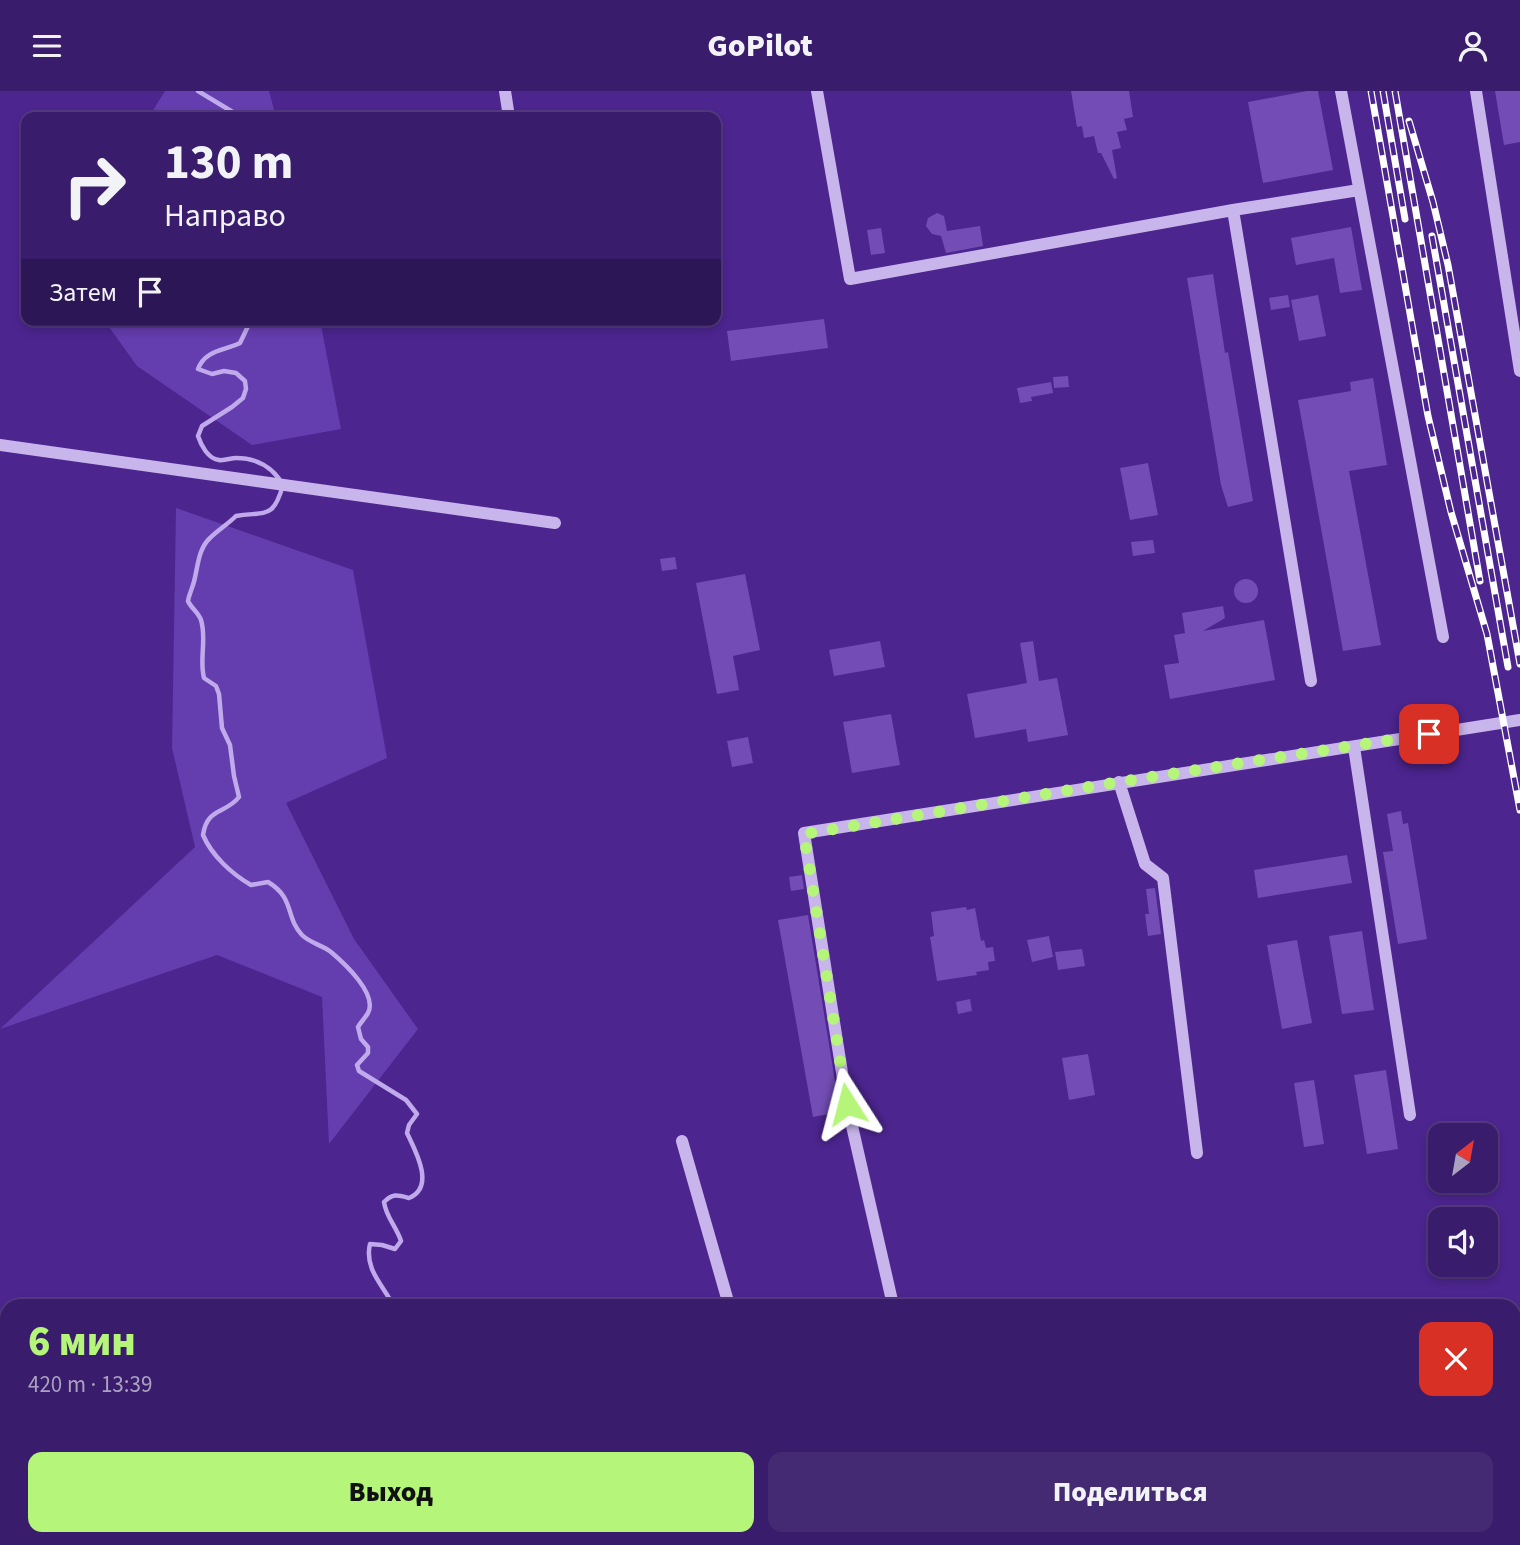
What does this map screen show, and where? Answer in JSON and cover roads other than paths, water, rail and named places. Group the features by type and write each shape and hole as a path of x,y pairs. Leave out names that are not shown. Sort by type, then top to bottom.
{"lane":[{"path":"505,91 508,112"},
{"path":"817,91 850,279 1233,210 1359,191"},
{"path":"1341,91 1443,636"},
{"path":"1476,91 1520,371"},
{"path":"1233,210 1311,681"},
{"path":"0,445 555,523"},
{"path":"892,1299 847,1104 804,834 1520,720"},
{"path":"1354,747 1410,1115"},
{"path":"1119,782 1145,864 1163,878 1197,1153"},
{"path":"682,1141 728,1299"}],"waterway":[{"path":"198,91 233,112"},
{"path":"248,326 240,343 205,358 198,369 212,374 224,371 236,373 245,381 246,389 243,398 202,426 198,436 205,451 215,459 236,458 257,462 274,473 283,485 272,509 236,516 206,543 200,554 188,599 201,620 204,678 216,686 219,694 222,728 230,745 239,797 208,820 203,835 217,857 237,875 251,885 268,882 277,888 302,935 331,952 358,980 370,1005 358,1027 361,1039 368,1047 368,1053 357,1065 359,1071 406,1100 417,1114 407,1133 421,1168 421,1186 417,1193 409,1198 396,1195 384,1202 401,1241 395,1249 370,1244 372,1269 389,1299"}],"railway":[{"path":"1371,91 1428,416 1451,512 1487,634 1520,810"},
{"path":"1383,91 1405,219"},
{"path":"1395,91 1480,581"},
{"path":"1409,121 1448,265 1520,664"},
{"path":"1432,236 1508,667"}]}
